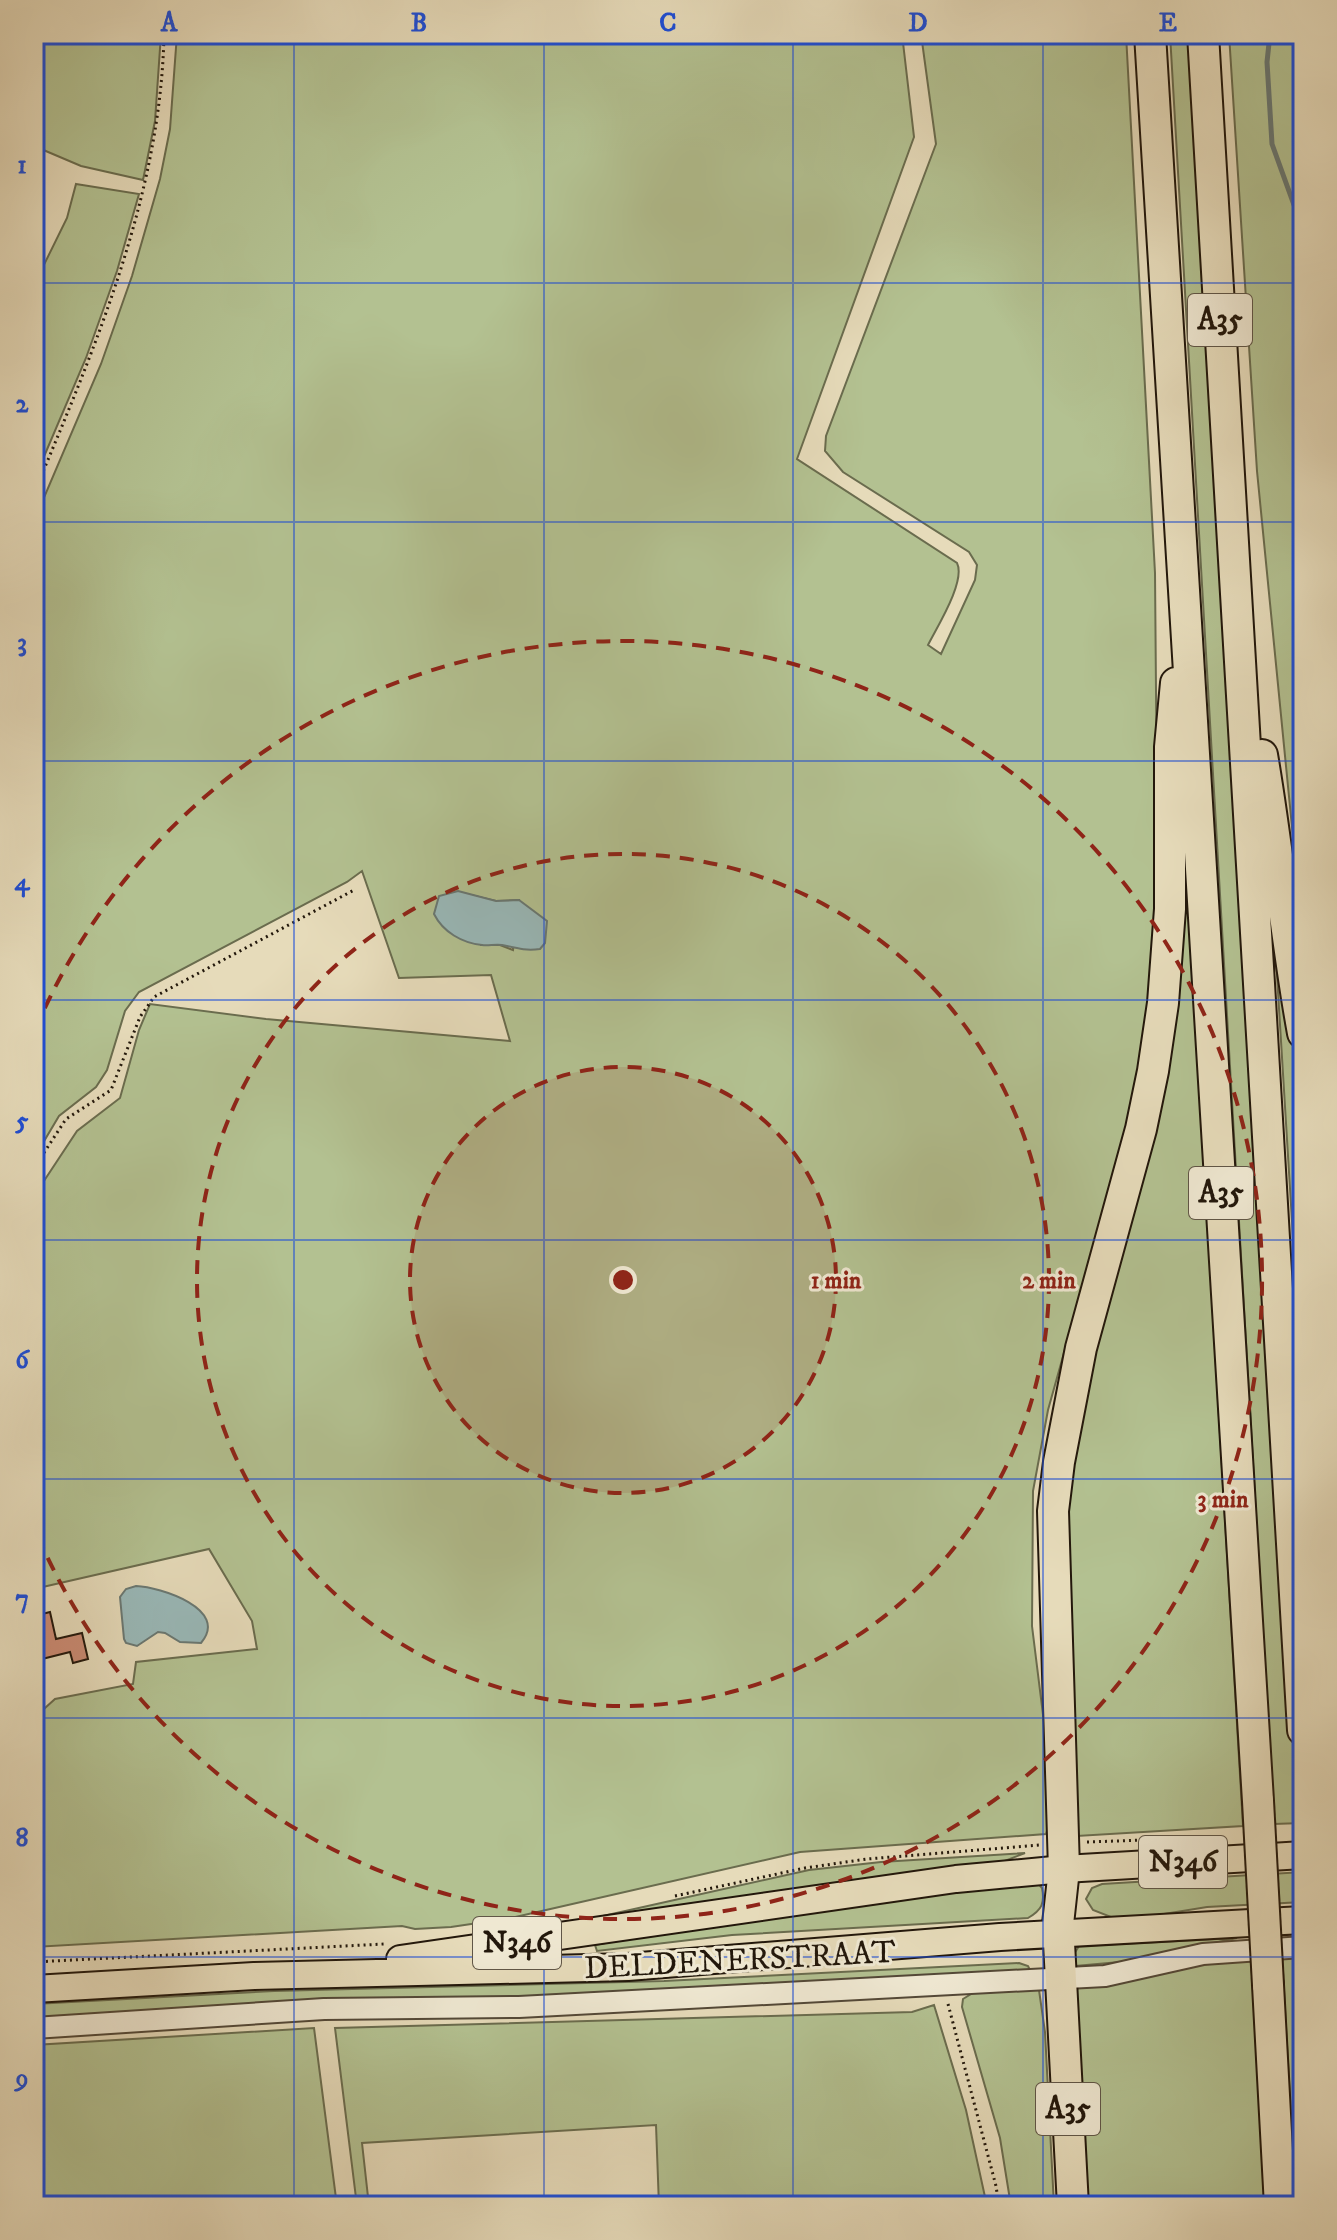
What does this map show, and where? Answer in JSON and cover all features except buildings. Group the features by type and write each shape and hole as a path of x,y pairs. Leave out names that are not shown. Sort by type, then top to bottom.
{"highway":[{"name":"A35","path":"1150,34 1280,2206"},
{"name":"A35","path":"1203,34 1303,1730"},
{"name":"A35","path":"1073,2206 1058,1934 1064,1869 1053,1511 1081,1348 1141,1129 1155,1057 1170,909 1170,747 1185,585"},
{"name":"A35","path":"1236,606 1274,826 1291,972 1303,1033"}],"main road":[{"name":"DELDENERSTRAAT","path":"254,1976 446,1953 956,1879 1064,1869 1303,1855"},
{"name":"DELDENERSTRAAT","path":"34,1989 254,1976 628,1967 1058,1934 1303,1920"}],"street":[{"name":"DELDENERSTRAAT","path":"34,2028 324,2009 519,2007 1105,1976 1203,1954 1303,1947"}],"path":[{"path":"34,493 76,392 121,267 156,123 164,34"},
{"path":"34,1168 66,1119 111,1090 140,1017 154,997 354,890"},
{"path":"945,1985 999,2206"}],"green space":[{"path":"34,34 161,34 155,121 143,180 81,166 34,146"},
{"path":"177,34 902,34 914,137 797,459 957,563 958,581 928,645 941,654 975,580 977,565 969,552 843,472 825,451 826,436 936,144 921,34 1126,34 1155,573 1158,924 1137,1092 1048,1410 1033,1491 1032,1626 1047,1747 1050,1822 1046,1834 800,1852 511,1918 451,1927 415,1929 402,1926 34,1947 34,1718 55,1699 133,1684 136,1662 257,1649 252,1621 209,1549 34,1589 34,1196 77,1131 120,1098 139,1030 150,1004 266,1019 510,1041 491,975 399,978 362,871 347,882 139,992 125,1011 107,1070 96,1087 59,1116 34,1158 34,521 101,364 132,276 160,179 170,129","holes":["458,892 496,901 519,900 513,950 500,945 481,945"]},
{"path":"1170,34 1189,34 1302,1823 1274,1824"},
{"path":"1229,34 1303,34 1303,939 1257,471"},
{"path":"76,184 139,194 117,271 86,358 34,480 34,285 67,218"},
{"path":"1185,839 1243,1826 1077,1836 1063,1507"},
{"path":"1272,894 1280,965 1303,1098 1303,1401"},
{"path":"1025,1853 997,1864 576,1922 809,1870"},
{"path":"1303,1872 1303,1902 1207,1907 1121,1921 1093,1910 1086,1899 1092,1888 1102,1884"},
{"path":"1034,1879 1042,1888 1043,1902 1037,1912 1028,1918 732,1935 597,1951 595,1945 797,1907"},
{"path":"1237,1938 1131,1961 1075,1966 1074,1954 1079,1946"},
{"path":"1303,1953 1303,2206 1296,2206 1282,1955"},
{"path":"1251,1957 1265,2206 1077,2206 1066,1988 1207,1960"},
{"path":"1019,1963 1028,1966 1032,1974 34,2020 34,2004 274,1991 664,1981"},
{"path":"1039,1990 1045,2032 1054,2206 1011,2206 1000,2138 962,2007 963,1999 976,1991"},
{"path":"934,2005 966,2110 987,2206 659,2206 656,2125 362,2143 369,2206 357,2206 335,2028 912,2012"},
{"path":"314,2028 337,2206 34,2206 34,2045"}],"water":[{"path":"458,891 496,901 519,900 547,921 545,943 540,949 525,949 475,944 454,936 434,914 439,896"},
{"path":"136,1586 175,1596 200,1610 208,1631 201,1643 180,1642 158,1632 137,1646 126,1643 120,1597 126,1589"}],"waterway":[{"path":"1270,34 1267,62 1272,144 1303,230"}]}
